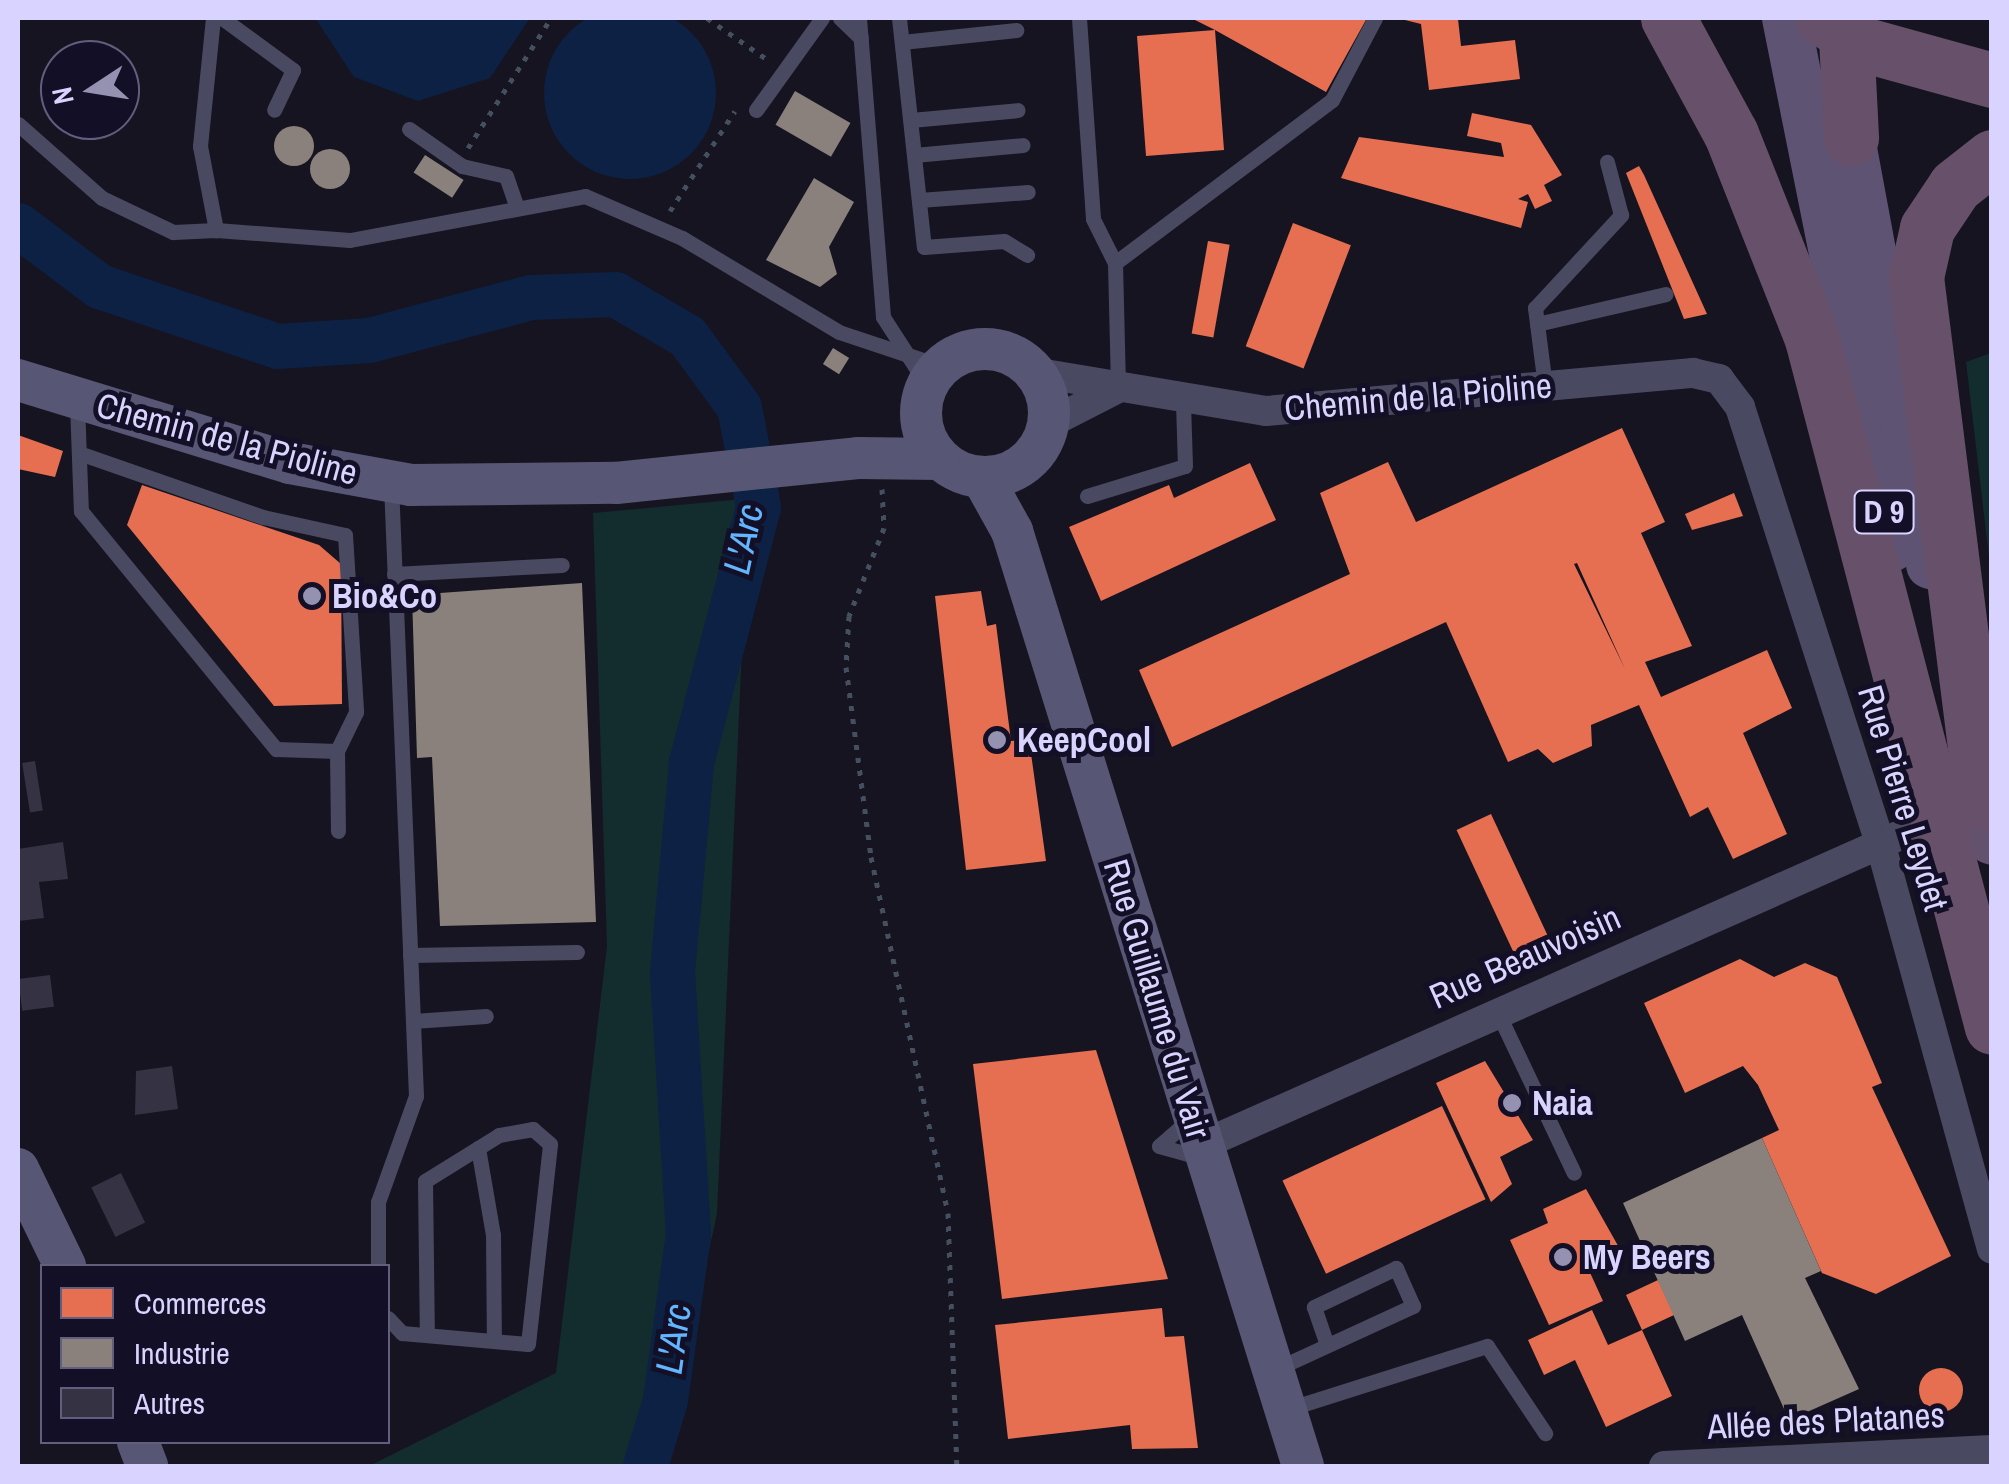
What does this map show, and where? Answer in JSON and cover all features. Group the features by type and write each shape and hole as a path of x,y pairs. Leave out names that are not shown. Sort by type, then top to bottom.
{"highway":[{"path":"1668,18 1731,134 1812,339 1992,1027"},
{"path":"1827,21 1992,80"},
{"path":"1827,21 1851,138"},
{"path":"1986,822 1916,277 1927,228 1956,186 1992,157"}],"main road":[{"name":"D 9","path":"1827,21 1992,1004"},
{"name":"D 9","path":"1851,138 1886,361 1986,822"},
{"path":"861,458 923,378 998,350 1033,372 1048,424 1025,464 982,478 939,459 923,378"},
{"name":"Chemin de la Pioline","path":"18,380 290,463 462,489 655,479 861,458 939,459"},
{"name":"Rue Guillaume du Vair","path":"1012,531 1025,464"},
{"name":"Rue Guillaume du Vair","path":"982,478 1012,531 1304,1466"},
{"path":"18,1169 64,1264"}],"street":[{"name":"Chemin de la Pioline","path":"1033,372 1183,403 1266,411 1693,373 1718,379"},
{"name":"Rue Pierre Leydet","path":"1718,379 1740,408 1880,839 1992,1249"},
{"path":"1048,424 1118,388"},
{"name":"Rue Beauvoisin","path":"1201,1140 1880,839 1912,830"},
{"name":"Allée des Platanes","path":"1664,1466 1992,1450"}],"lane":[{"path":"213,18 200,132 216,230"},
{"path":"222,18 242,24 293,70 274,110"},
{"path":"756,110 822,18"},
{"path":"840,18 861,38"},
{"path":"859,18 882,317 923,378"},
{"path":"899,18 924,246 1004,241 1027,255"},
{"path":"1079,18 1093,219 1115,264 1118,388"},
{"path":"1115,264 1332,100 1375,18"},
{"path":"902,42 1016,30"},
{"path":"910,120 1018,110"},
{"path":"18,124 102,198 173,232 216,230 350,240 515,202 564,195 610,204 923,378"},
{"path":"409,129 459,164 506,176 515,202"},
{"path":"914,155 1023,145"},
{"path":"1545,386 1535,308 1621,215 1607,162"},
{"path":"919,200 1028,192"},
{"path":"1537,324 1666,294"},
{"path":"77,398 81,511 276,749 337,751"},
{"path":"1087,496 1185,466 1183,403"},
{"path":"79,453 263,518 345,535 356,712 337,751 338,831"},
{"path":"378,1264 378,1202 416,1096 390,481"},
{"path":"394,574 562,565"},
{"path":"410,955 577,952"},
{"path":"1497,1011 1574,1172"},
{"path":"412,1021 486,1016"},
{"path":"390,1320 402,1333 528,1344 550,1144 533,1129 478,1148 425,1181 427,1335"},
{"path":"478,1148 493,1235 494,1341"},
{"path":"1278,1390 1327,1345 1413,1306 1396,1268 1314,1307 1327,1345"},
{"path":"1278,1390 1488,1346 1545,1433"}],"path":[{"path":"459,164 551,18"},
{"path":"706,18 769,58 759,74"},
{"path":"666,216 738,106"},
{"path":"861,458 884,528 849,616 846,667 871,857 948,1213 957,1466"}],"green space":[{"path":"1992,353 1991,574 1966,362"},
{"path":"765,497 743,624 717,1214 661,1466 369,1466 556,1373 607,946 593,513"}],"water":[{"path":"630,7 663,14 691,32 709,60 716,93 709,126 691,154 663,172 630,179 597,172 569,154 551,126 544,93 551,60 569,32 597,14"},
{"path":"315,18 530,18 490,78 418,101 354,77"}],"building: Commerces":[{"path":"1191,18 1367,18 1326,92"},
{"path":"1397,18 1458,19 1461,46 1515,40 1520,79 1429,90 1421,24"},
{"path":"1215,30 1224,150 1146,156 1137,36"},
{"path":"1472,113 1531,125 1562,175 1544,185 1552,201 1535,209 1528,194 1518,199 1528,202 1521,228 1341,178 1359,137 1504,157 1501,143 1467,136"},
{"path":"1639,166 1707,314 1684,319 1626,173"},
{"path":"1293,223 1351,245 1304,368 1246,346"},
{"path":"1208,241 1230,245 1213,337 1192,334"},
{"path":"1622,428 1665,522 1641,533 1692,646 1645,662 1661,697 1767,650 1792,708 1743,733 1787,834 1733,859 1708,807 1690,817 1639,705 1591,725 1592,746 1553,763 1538,749 1508,762 1446,622 1172,747 1139,670 1350,574 1320,493 1388,462 1416,522","holes":["1577,563 1625,669 1574,564"]},
{"path":"18,435 63,451 55,477 18,469"},
{"path":"1250,463 1276,520 1101,601 1069,527 1169,485 1174,498"},
{"path":"142,485 319,545 341,564 342,704 274,706 127,525"},
{"path":"1734,493 1743,516 1692,530 1685,514"},
{"path":"981,591 987,626 996,624 1011,741 1029,739 1046,861 966,870 935,596"},
{"path":"1491,814 1550,941 1516,957 1457,830"},
{"path":"1740,959 1774,977 1805,963 1837,977 1882,1083 1872,1087 1951,1256 1876,1294 1822,1273 1762,1138 1779,1130 1758,1085 1743,1066 1685,1093 1644,1003"},
{"path":"1096,1050 1168,1279 1002,1299 973,1064"},
{"path":"1485,1061 1533,1140 1500,1157 1512,1184 1491,1202 1436,1083"},
{"path":"1442,1106 1486,1199 1326,1274 1282,1180"},
{"name":"My Beers","path":"1586,1189 1621,1251 1587,1266 1603,1301 1549,1325 1510,1240 1548,1223 1543,1209"},
{"path":"1658,1280 1674,1315 1642,1330 1626,1295"},
{"path":"1162,1308 1165,1337 1184,1336 1198,1448 1132,1449 1130,1425 1008,1439 995,1325"},
{"path":"1592,1310 1608,1345 1642,1330 1672,1396 1606,1427 1575,1360 1544,1375 1528,1340"},
{"path":"1941,1368 1957,1374 1963,1390 1957,1406 1941,1412 1925,1406 1919,1390 1925,1374"}],"building: Industrie":[{"path":"795,91 850,123 831,157 776,125"},
{"path":"294,126 308,132 314,146 308,160 294,166 280,160 274,146 280,132"},
{"path":"330,149 344,155 350,169 344,183 330,189 316,183 310,169 316,155"},
{"path":"425,155 464,180 452,198 414,173"},
{"path":"814,178 854,202 829,247 837,274 820,287 766,260"},
{"path":"833,348 849,358 839,374 823,364"},
{"path":"582,583 596,922 440,926 432,757 417,758 412,595"},
{"path":"1762,1138 1821,1271 1805,1278 1859,1389 1789,1420 1742,1315 1685,1341 1623,1203"}],"building: Autres":[{"path":"35,761 43,810 30,812 22,763"},
{"path":"63,842 68,879 39,882 44,918 18,921 18,849"},
{"path":"50,975 54,1007 22,1011 18,979"},
{"path":"172,1066 178,1109 135,1115 136,1071"},
{"path":"121,1173 145,1222 115,1237 91,1187"}],"waterway":[{"name":"L'Arc","path":"18,225 99,286 277,346 369,340 531,297 615,294 687,336 739,407 758,507 691,763 672,972 688,1234 665,1400 645,1466"}],"place":[{"name":"Bio&Co","path":"312,596"},
{"name":"KeepCool","path":"997,740"},
{"name":"Naia","path":"1512,1103"},
{"name":"My Beers","path":"1563,1257"}]}
